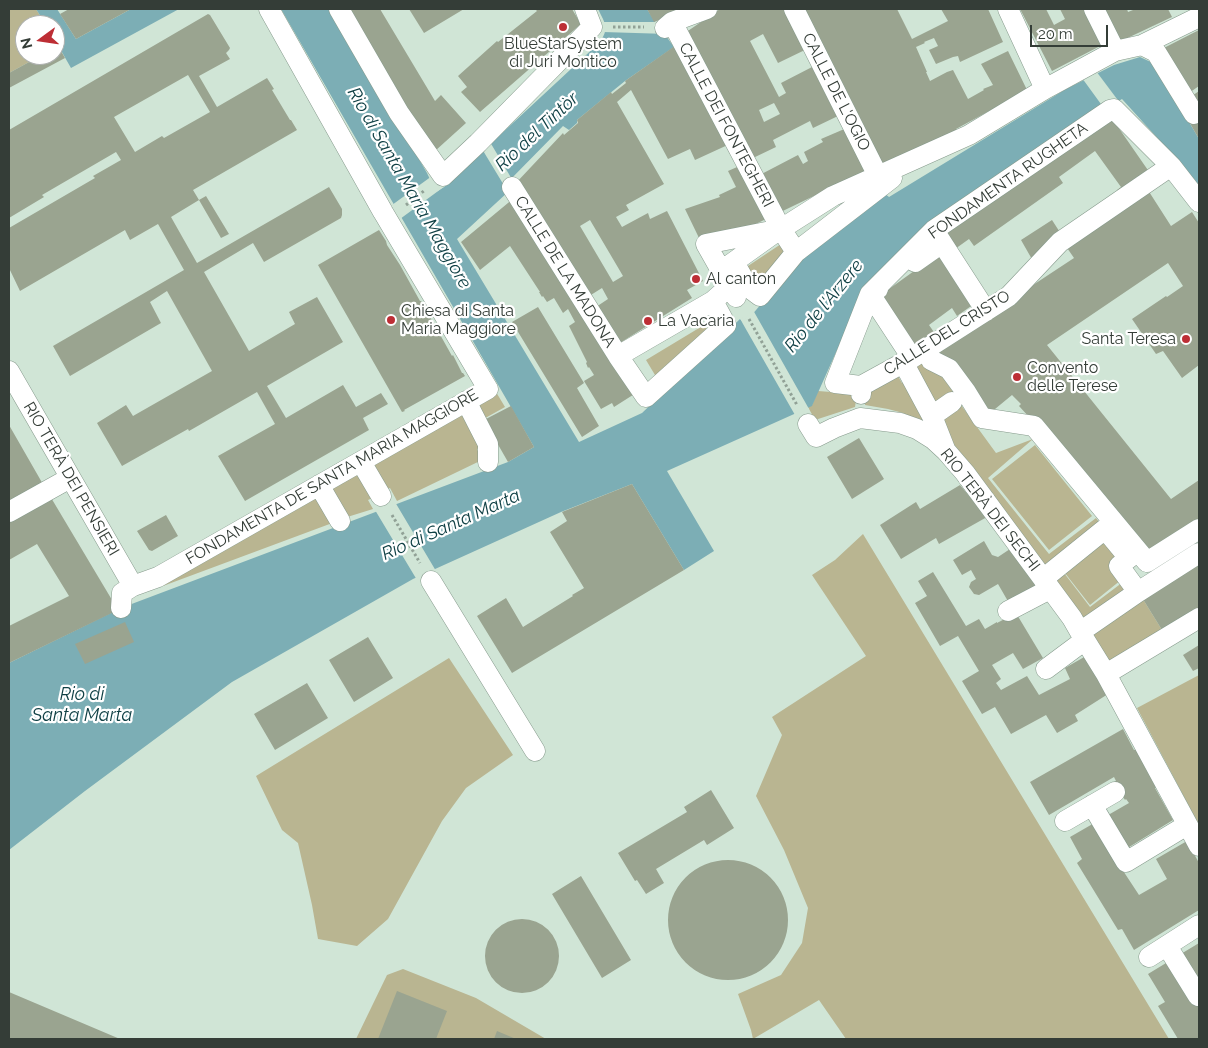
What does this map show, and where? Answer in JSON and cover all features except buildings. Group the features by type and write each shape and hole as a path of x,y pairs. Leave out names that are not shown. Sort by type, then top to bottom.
{"street":[{"name":"FONDAMENTA DE SANTA MARIA MAGGIORE","path":"133,586 158,577 488,389 269,9"},
{"path":"339,9 399,114 443,176 592,27 585,9"},
{"path":"671,27 707,9"},
{"path":"671,27 711,9"},
{"name":"CALLE DE L'OGIO","path":"794,9 881,180"},
{"path":"1008,9 1045,89"},
{"path":"1094,9 1115,51"},
{"path":"624,356 708,303 736,279 781,228 833,196 881,180 915,160 969,136 1045,89 1115,51 1149,49 1199,17"},
{"name":"CALLE DEI FONTEGHERI","path":"671,27 796,252"},
{"path":"1149,49 1193,100"},
{"name":"FONDAMENTA RUGHETA","path":"861,401 835,383 870,294 938,237 1107,112 1114,109 1171,166"},
{"path":"1171,166 1199,202"},
{"name":"CALLE DEL CRISTO","path":"861,401 916,360 1009,296 1060,242 1171,166"},
{"path":"781,228 706,244 736,279 760,296 796,252 844,215 881,180"},
{"name":"CALLE DE LA MADONA","path":"512,187 624,356 646,397 726,325 708,303"},
{"path":"833,196 844,215"},
{"path":"938,237 986,311"},
{"path":"624,356 736,279"},
{"path":"870,294 916,360 932,416 946,451"},
{"path":"916,360 949,369 959,397 982,418 1034,426 1121,542 1129,558 1119,566 1138,592"},
{"name":"RIO TERÀ DEI PENSIERI","path":"9,371 133,586"},
{"path":"932,416 959,397"},
{"path":"466,401 488,444 488,462"},
{"name":"RIO TERÀ DEI SECHI","path":"808,424 816,437 834,428 861,401 882,420 900,423 917,429 933,439 946,451 965,473 1083,636 1106,674 1199,846"},
{"path":"360,462 381,496"},
{"path":"9,512 70,478"},
{"path":"319,485 340,521"},
{"path":"1008,611 1047,584 1105,529 1147,562 1198,539"},
{"path":"1046,669 1198,539"},
{"path":"431,581 535,751"},
{"path":"121,608 122,593 133,586"},
{"path":"1106,674 1199,618"},
{"path":"1065,821 1115,792"},
{"path":"1092,805 1126,862 1187,825"},
{"path":"1149,958 1199,926"},
{"path":"1167,946 1198,996"}],"path":[{"path":"592,27 671,27"},
{"path":"388,218 443,176"},
{"path":"736,279 808,424"},
{"path":"381,496 431,581"}],"shaded area":[{"path":"9,9 36,9 40,15 15,15 15,65 24,65 9,73"},
{"path":"784,242 791,252 756,287 745,268"},
{"path":"704,325 710,334 658,380 646,360"},
{"path":"919,362 943,377 955,395 933,412 910,366"},
{"path":"898,376 902,383 904,382 932,428 903,413 865,405 866,395"},
{"path":"493,387 505,407 480,421 470,402"},
{"path":"818,391 857,394 855,407 815,420 808,407 812,405"},
{"path":"463,405 486,445 477,449 482,460 397,501 390,488 383,491 367,463"},
{"path":"961,405 996,453 1033,439 988,478 1049,554 1096,518 1102,526 1048,570 943,435 936,419"},
{"path":"1035,445 1092,516 1049,550 992,479"},
{"path":"359,467 375,497 368,500 373,509 344,518 325,486"},
{"path":"318,491 335,522 163,586 161,581"},
{"path":"863,534 1169,1039 846,1039 819,1000 753,1039 738,994 781,975 802,943 808,908 784,850 756,796 782,735 772,717 866,656 812,575 835,560"},
{"path":"1104,535 1121,557 1121,580 1090,605 1061,568"},
{"path":"1061,569 1090,607 1123,582 1130,592 1087,624 1051,576"},
{"path":"1141,596 1162,630 1109,666 1088,632"},
{"path":"449,658 513,755 466,788 442,821 388,919 357,946 318,939 298,843 282,830 256,776"},
{"path":"1199,675 1199,825 1137,708"},
{"path":"403,969 476,998 546,1039 356,1039 387,975"}],"water":[{"path":"36,9 57,9 61,15 40,15"},
{"path":"131,9 179,9 71,68 65,58 65,22 76,39"},
{"path":"281,9 332,9 427,173 436,192 444,187 599,43 604,34 605,26 598,9 647,9 674,47 625,81 577,120 577,123 569,130 563,126 506,184 508,192 457,239 579,442 642,413 740,319 744,324 805,253 884,193 889,197 1066,89 1114,65 1140,57 1155,64 1199,139 1199,185 1122,99 1104,110 867,283 812,406 667,471 714,551 684,570 632,484 561,512 413,579 232,682 9,850 9,663 121,608 508,462 534,447"}],"pier":[{"path":"602,22 658,22 668,34 603,32"},
{"path":"1096,71 1120,103 1106,111 1082,78"},
{"path":"490,142 513,181 508,192 482,149"},
{"path":"432,176 437,189 443,184 445,186 400,219 392,205"},
{"path":"753,310 809,409 795,415 743,324 739,316 744,320"},
{"path":"395,502 436,571 417,580 375,510"}],"place":[{"name":"BlueStarSystem di Juri Montico","path":"563,27"},
{"name":"Al canton","path":"696,279"},
{"name":"Chiesa di Santa Maria Maggiore","path":"391,320"},
{"name":"La Vacaria","path":"648,321"},
{"name":"Santa Teresa","path":"1186,339"},
{"name":"Convento delle Terese","path":"1017,377"}],"water label":[{"name":"Rio del Tintòr","path":"537,132"},
{"name":"Rio di Santa Maria Maggiore","path":"409,188"},
{"name":"Rio de l'Arzere","path":"824,306"},
{"name":"Rio di Santa Marta","path":"451,525"},
{"name":"Rio di Santa Marta","path":"82,705"}]}
